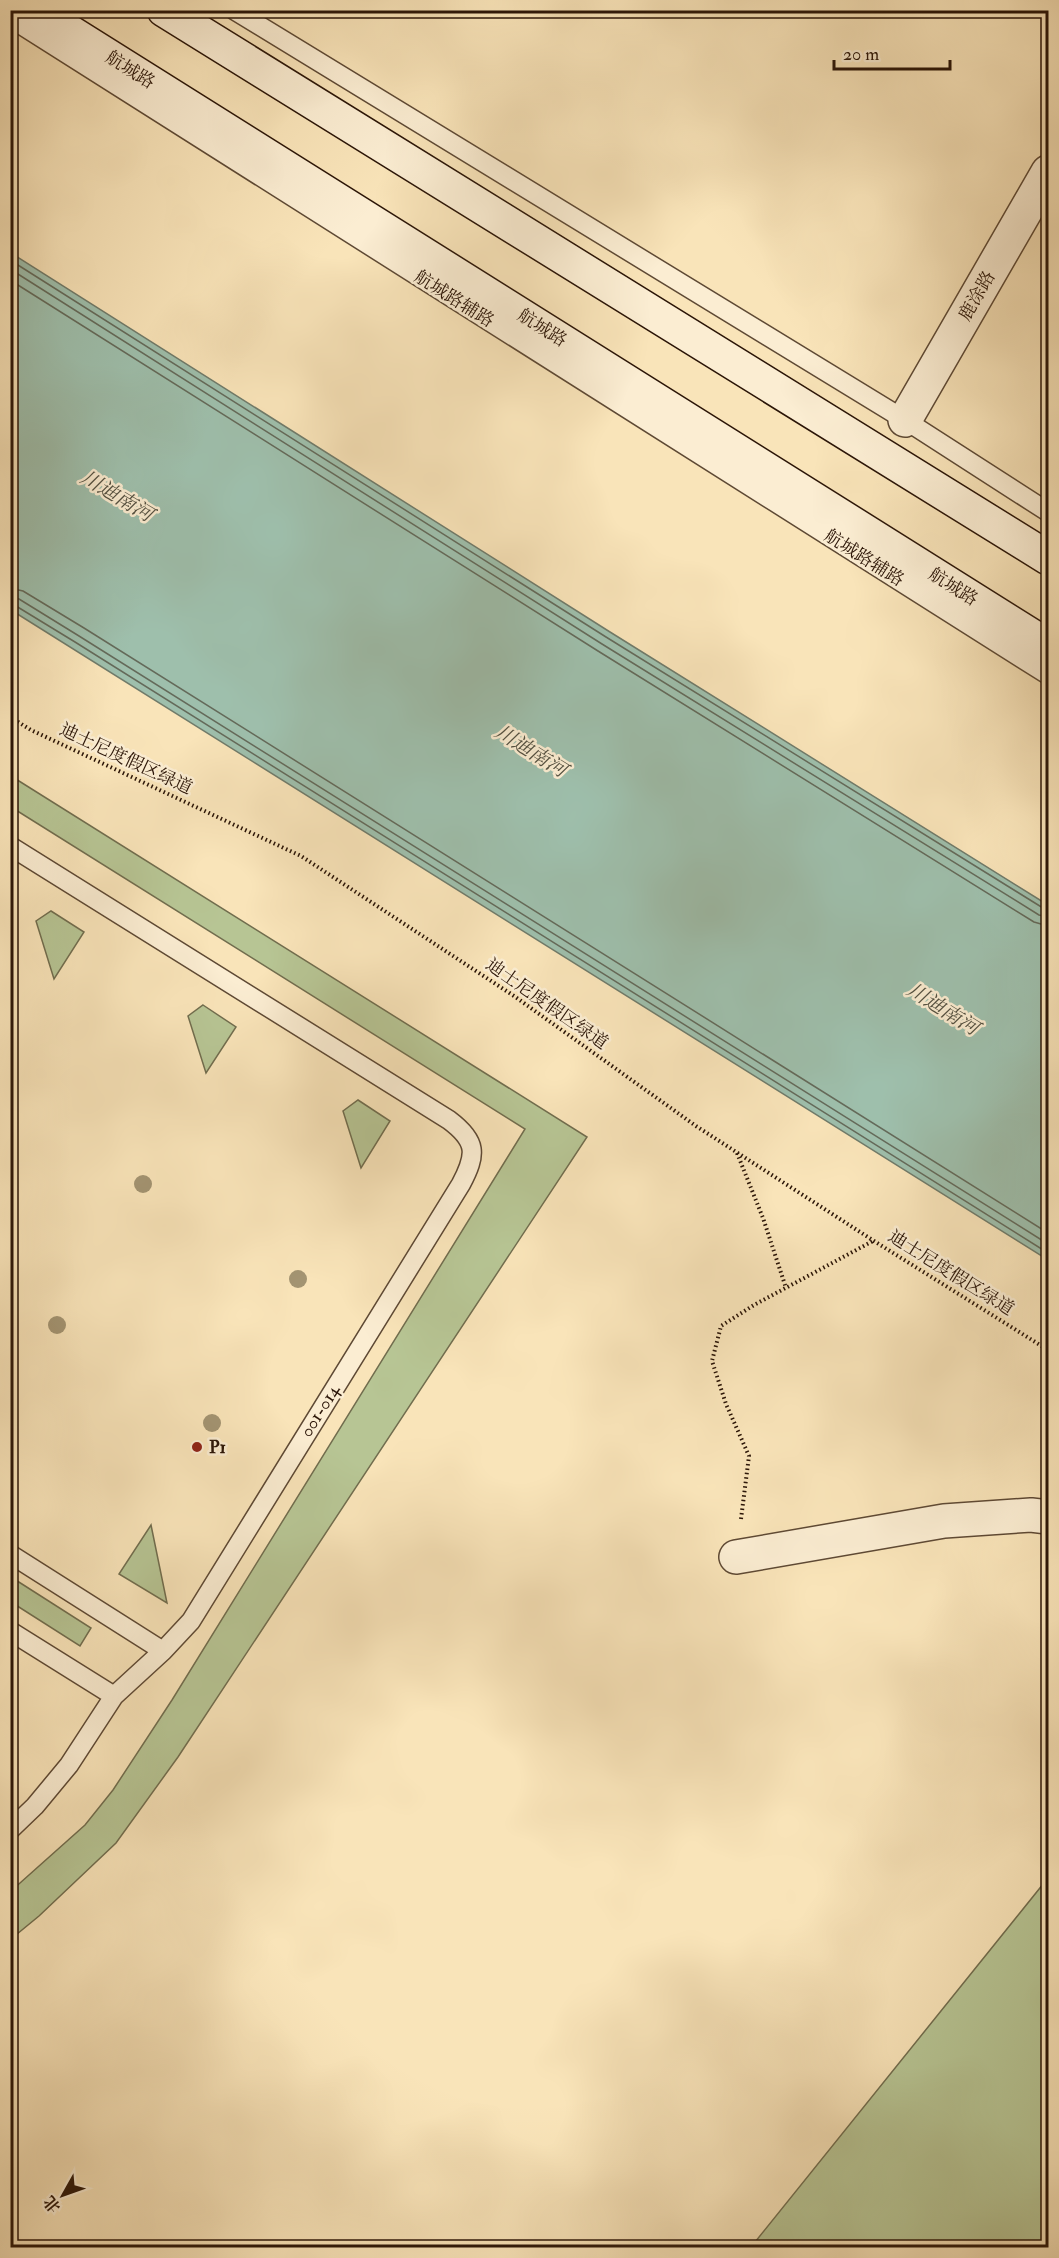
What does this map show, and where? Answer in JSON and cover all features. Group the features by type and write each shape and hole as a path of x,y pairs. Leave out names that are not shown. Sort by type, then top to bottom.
{"main road":[{"name":"航城路","path":"35,10 1048,646"},
{"path":"164,10 1048,558"},
{"name":"鹿涂路","path":"905,420 1048,172"},
{"path":"736,1557 944,1521 1031,1515 1048,1518"}],"lane":[{"path":"234,10 905,420 1048,512"},
{"name":"航城路辅路","path":"10,18 1048,675"},
{"name":"001-014","path":"10,846 449,1120 461,1129 470,1141 472,1154 471,1166 191,1621 163,1651 114,1696 69,1765 35,1806 10,1830"},
{"path":"10,1554 163,1651"},
{"path":"10,1631 114,1696"}],"path":[{"name":"迪士尼度假区绿道","path":"10,717 31,730 301,856 514,996 696,1126 1048,1350"},
{"path":"736,1152 763,1218 786,1287"},
{"path":"736,1557 749,1456 726,1404 712,1361 721,1326 753,1305 874,1241"}],"shaded area":[{"path":"11,776 587,1137 178,1757 116,1843 39,1916 11,1939 11,1891 85,1825 113,1790 172,1700 525,1129 11,807"},
{"path":"51,911 84,932 54,979 36,921"},
{"path":"203,1005 236,1027 206,1073 188,1016"},
{"path":"358,1100 390,1121 361,1168 343,1111"},
{"path":"151,1525 167,1603 119,1574"},
{"path":"11,1577 91,1628 80,1646 11,1602"},
{"path":"1048,1878 1048,2247 751,2247"}],"water":[{"name":"川迪南河","path":"11,253 610,632 1048,905 1048,1260 11,610"}],"place":[{"name":"P1","path":"197,1447"}]}
